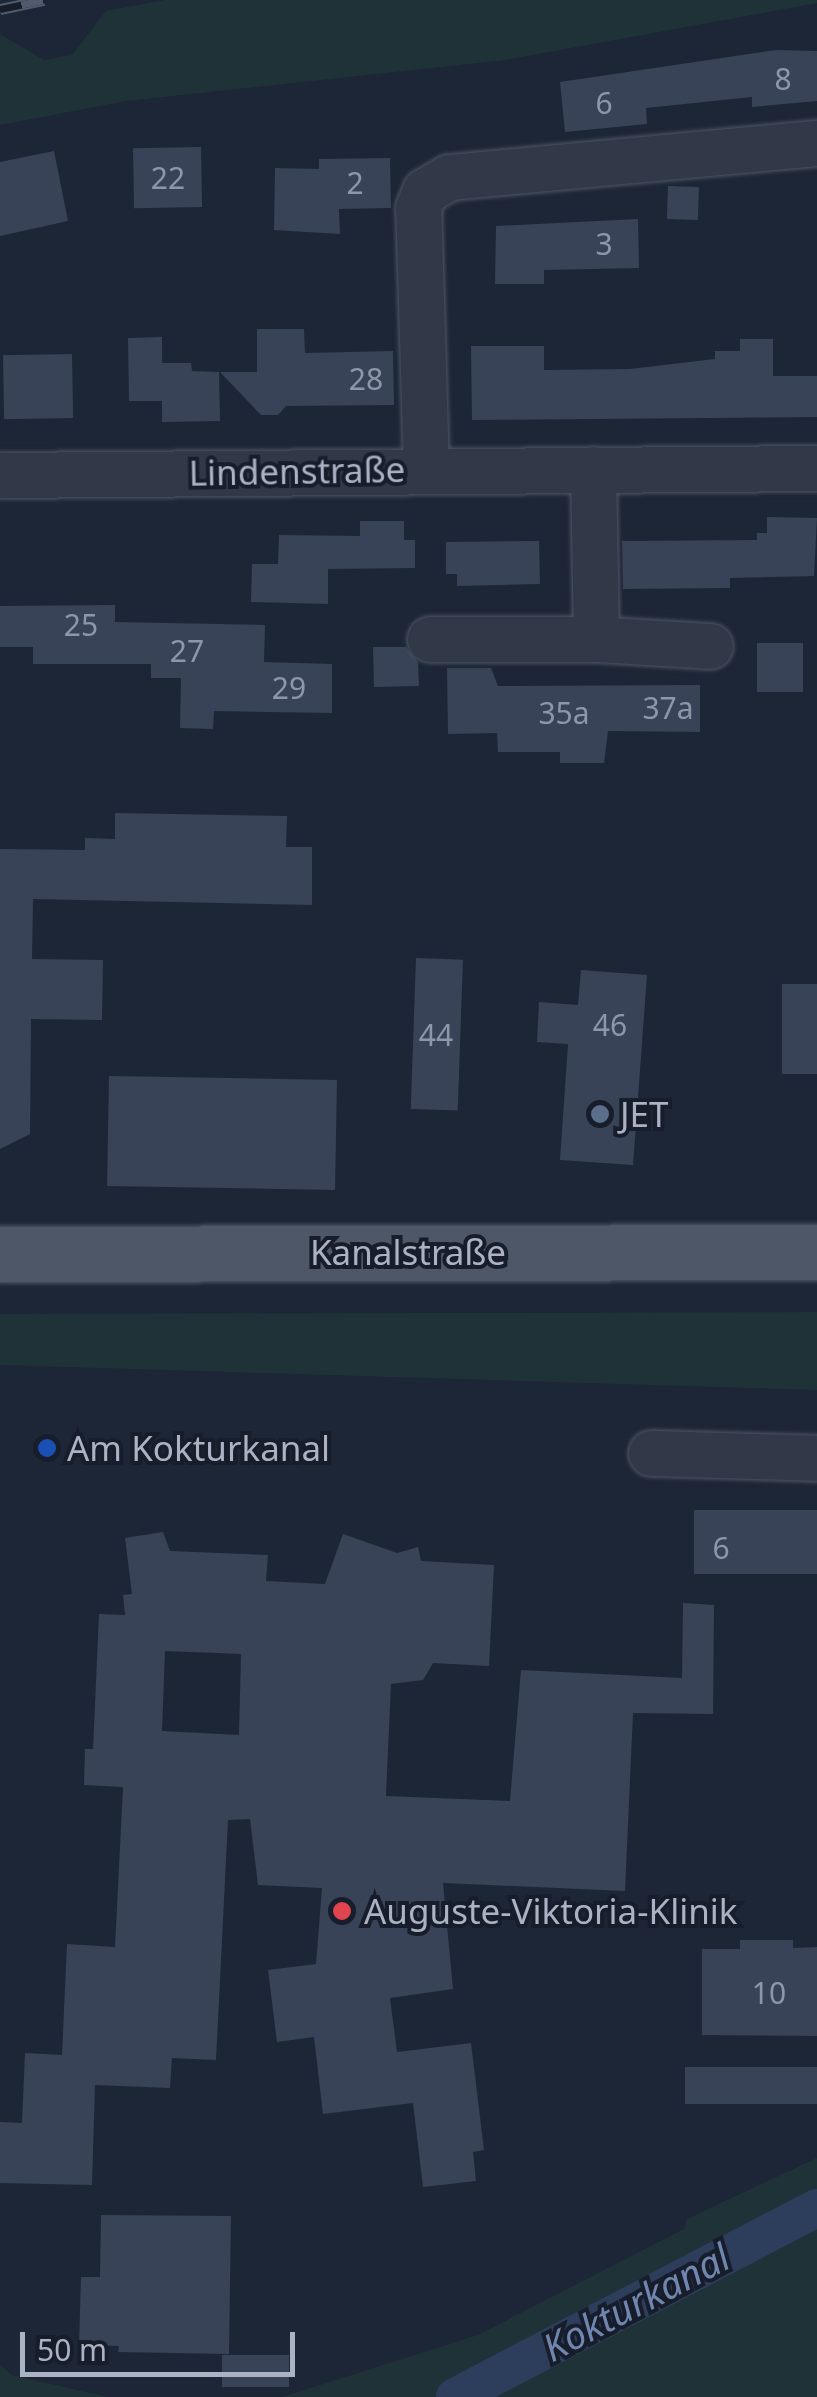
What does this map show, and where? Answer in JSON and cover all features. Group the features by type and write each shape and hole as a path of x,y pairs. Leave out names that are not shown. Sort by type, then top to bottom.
{"main road":[{"name":"Kanalstraße","path":"0,1254 817,1252"}],"street":[{"path":"426,470 418,208 425,191 449,178 817,143"},
{"name":"Lindenstraße","path":"0,475 817,468"},
{"path":"593,470 596,639"},
{"path":"430,639 596,639 710,646"},
{"path":"651,1452 817,1458"}],"green space":[{"path":"165,0 817,3 505,60 126,101 0,125 0,34 44,60 72,55 106,11"},
{"path":"817,1312 817,1390 0,1365 0,1314"},
{"path":"817,2158 817,2397 282,2397 478,2335 684,2229 687,2219"},
{"path":"0,2365 12,2375 108,2397 0,2397"}],"building":[{"path":"776,50 817,51 817,101 752,107 752,97 646,108 647,124 565,132 560,82"},
{"path":"201,147 202,207 134,208 133,148"},
{"path":"54,151 68,221 0,236 0,162"},
{"path":"390,158 391,208 339,209 340,234 274,230 275,168 319,169 319,159"},
{"path":"668,186 699,187 698,220 667,219"},
{"path":"638,219 639,268 544,270 544,284 495,284 496,226"},
{"path":"257,329 304,329 305,353 393,351 394,405 286,406 278,415 261,415 220,372 257,372"},
{"path":"162,337 162,363 191,363 192,371 219,372 220,421 162,422 162,401 129,401 128,338"},
{"path":"740,339 773,339 773,376 817,376 817,417 472,420 471,346 544,346 544,370 630,369 715,359 715,351 740,351"},
{"path":"72,354 73,418 4,419 3,355"},
{"path":"767,517 817,518 814,576 730,578 730,588 623,589 622,541 757,540 757,533 767,533"},
{"path":"360,521 404,521 404,540 415,540 415,568 328,569 328,604 251,602 252,564 278,564 279,535 360,536"},
{"path":"539,541 540,584 457,586 457,574 446,574 446,542"},
{"path":"115,605 115,622 265,625 264,662 332,664 332,713 214,711 213,729 180,728 181,678 151,678 151,664 33,664 33,647 0,647 0,606"},
{"path":"757,643 803,643 803,692 757,692"},
{"path":"373,647 406,647 418,662 419,686 374,687"},
{"path":"447,668 491,668 498,686 700,685 700,732 608,731 604,763 560,763 560,752 498,752 497,733 448,734"},
{"path":"115,813 287,816 286,847 312,847 312,905 33,899 32,959 103,960 102,1020 31,1019 30,1134 0,1149 0,849 85,850 85,838 115,839"},
{"path":"416,958 463,960 458,1111 411,1109"},
{"path":"581,970 647,975 633,1165 560,1160 568,1044 537,1042 539,1002 578,1005"},
{"path":"782,984 817,984 817,1074 782,1074"},
{"path":"109,1076 337,1080 335,1190 107,1186"},
{"path":"694,1510 817,1510 817,1574 694,1574"},
{"path":"163,1532 170,1551 268,1555 266,1581 325,1584 343,1534 397,1553 418,1547 421,1561 494,1565 489,1666 433,1663 423,1680 391,1684 386,1796 510,1801 521,1670 682,1678 683,1603 714,1605 713,1714 633,1713 625,1891 443,1883 453,1989 390,1998 397,2052 471,2043 484,2150 473,2152 476,2181 423,2187 413,2103 323,2114 314,2037 277,2042 268,1970 316,1964 322,1888 258,1885 250,1819 228,1820 216,2060 172,2058 170,2088 95,2085 92,2185 0,2183 0,2122 22,2123 25,2053 62,2055 67,1944 115,1947 123,1787 84,1785 85,1749 93,1749 99,1614 125,1615 123,1595 132,1594 125,1538","holes":["165,1651 241,1654 239,1735 162,1731"]},
{"path":"740,1940 793,1940 793,1948 817,1947 817,2036 702,2035 702,1949 740,1949"},
{"path":"685,2067 817,2067 817,2104 685,2104"},
{"path":"101,2215 231,2216 229,2354 118,2352 119,2346 79,2345 81,2277 100,2277"},
{"path":"222,2355 289,2355 289,2387 222,2387"}],"waterway":[{"name":"Kokturkanal","path":"455,2397 817,2208"}],"railway":[{"path":"0,9 44,0"}],"place":[{"name":"JET","path":"600,1114"},
{"name":"Am Kokturkanal","path":"47,1448"},
{"name":"Auguste-Viktoria-Klinik","path":"342,1911"}]}
